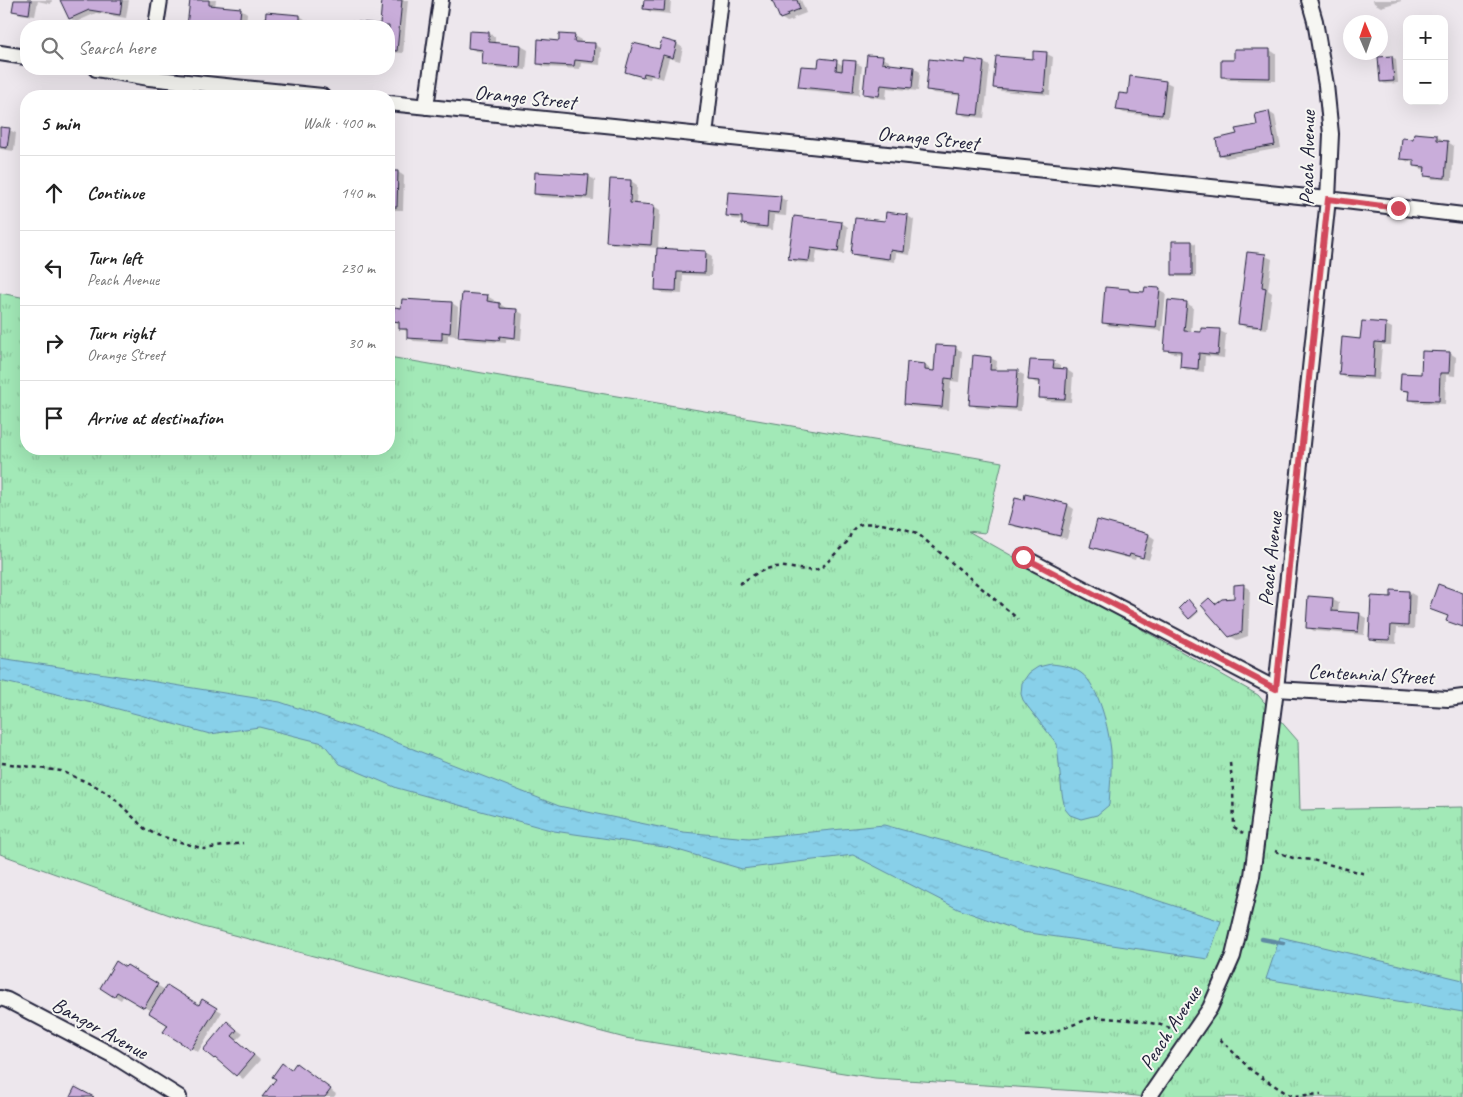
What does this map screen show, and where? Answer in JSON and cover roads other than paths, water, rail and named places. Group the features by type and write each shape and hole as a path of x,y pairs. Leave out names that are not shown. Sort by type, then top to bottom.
{"street":[{"path":"157,20 160,0"},
{"path":"426,107 441,0"},
{"path":"705,135 721,0"},
{"name":"Peach Avenue","path":"1148,1097 1210,1008 1232,956 1252,876 1276,689 1328,199 1331,134 1327,95 1315,21 1309,0"},
{"path":"0,53 20,56"},
{"path":"165,75 277,90"},
{"name":"Orange Street","path":"395,104 1463,214"},
{"path":"1023,557 1276,689"},
{"name":"Centennial Street","path":"1276,689 1448,698 1463,697"},
{"name":"Bangor Avenue","path":"0,998 114,1056 179,1097"}],"water":[{"path":"0,658 280,702 380,736 559,806 683,832 749,838 884,825 1116,887 1221,921 1208,959 1023,932 958,909 853,855 742,869 671,848 554,831 397,788 340,764 323,743 259,727 210,734 96,703 0,681"},
{"path":"1051,664 1074,669 1087,679 1098,698 1108,732 1111,751 1109,805 1097,815 1081,819 1070,815 1065,809 1057,744 1028,707 1021,694 1022,683 1029,673 1038,667"},
{"path":"1280,937 1463,980 1463,1012 1266,979"}],"waterway":[{"path":"1262,939 1283,943"}]}
